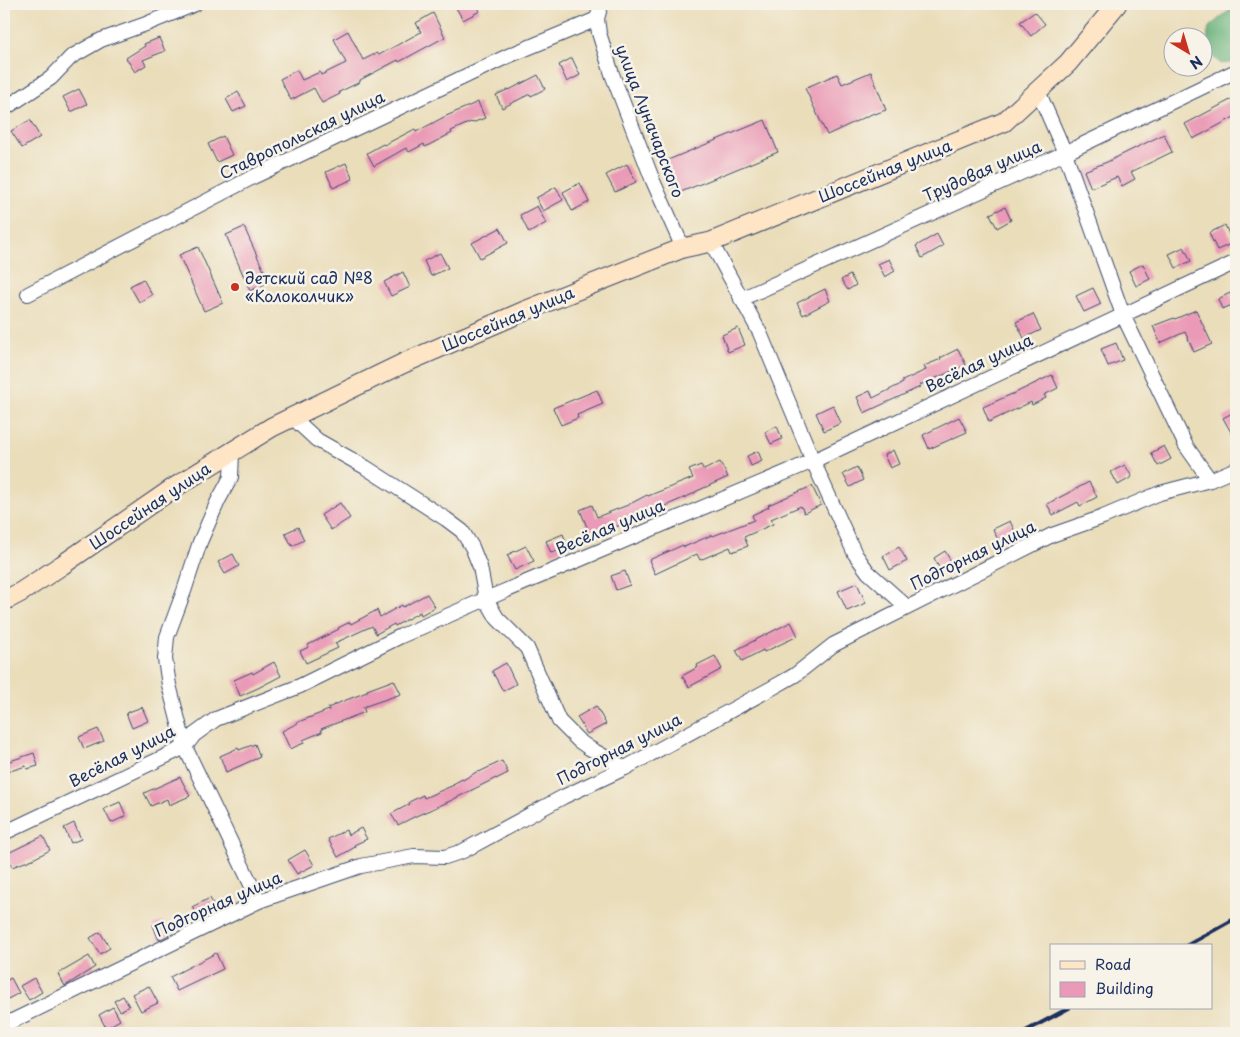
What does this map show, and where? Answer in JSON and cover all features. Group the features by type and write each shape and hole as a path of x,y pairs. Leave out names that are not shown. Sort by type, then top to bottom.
{"main road":[{"name":"Шоссейная улица","path":"4,601 62,565 172,489 272,427 404,363 509,318 683,248 711,242 1004,122 1068,63 1117,4"}],"street":[{"path":"4,109 51,78 71,57 101,40 195,4"},
{"name":"улица Луначарского","path":"601,4 597,19 599,33 612,74 653,181 683,248"},
{"name":"Ставропольская улица","path":"28,294 253,177 508,56 597,19"},
{"name":"Трудовая улица","path":"741,299 1065,153 1236,71"},
{"path":"1038,91 1065,153 1123,315 1186,446 1210,480"},
{"path":"711,242 760,333 813,461 855,554 868,572 907,607"},
{"name":"Весёлая улица","path":"4,833 185,747 194,735 216,719 300,686 401,636 486,599 813,461 1236,262"},
{"path":"292,417 317,440 365,467 462,531 472,547 480,567 486,599 497,618 527,648 558,721 579,741 625,768"},
{"path":"232,452 230,477 200,542 167,637 165,659 169,685 185,747 259,901"},
{"name":"Подгорная улица","path":"4,1025 259,901 360,866 414,856 445,857 463,851 563,797 625,768 772,688 795,675 833,645 1052,535 1103,517 1160,493 1210,480 1236,469"}],"green space":[{"path":"1236,5 1236,62 1221,64 1212,56 1212,28 1209,28"}],"building":[{"path":"454,4 476,4 480,11 463,20"},
{"path":"1035,12 1045,24 1031,36 1020,22"},
{"path":"433,13 445,37 399,62 398,60 360,80 360,82 322,103 314,88 291,100 280,79 297,70 302,80 320,72 321,75 346,63 334,39 348,31 363,60 377,53 379,55 421,32 416,23"},
{"path":"159,38 165,51 143,60 146,65 135,72 126,58 145,46 144,44"},
{"path":"572,58 580,75 567,82 559,65"},
{"path":"871,72 886,110 874,113 827,135 805,88 837,74 842,84"},
{"path":"538,75 545,89 502,108 496,95"},
{"path":"79,89 87,104 71,112 63,97"},
{"path":"238,92 246,106 233,112 226,99"},
{"path":"1236,97 1236,116 1193,139 1185,124"},
{"path":"478,102 485,118 451,131 452,133 425,147 424,144 409,152 406,148 374,166 367,153 415,129 416,132"},
{"path":"30,120 40,137 22,148 11,131"},
{"path":"765,120 778,152 676,194 663,162"},
{"path":"1164,134 1172,152 1131,172 1135,179 1122,186 1117,177 1091,188 1084,171"},
{"path":"223,136 232,155 217,162 208,144"},
{"path":"346,163 353,179 333,188 326,172"},
{"path":"627,164 636,182 615,192 606,175"},
{"path":"580,183 589,202 572,211 563,192"},
{"path":"556,187 563,200 543,211 536,198"},
{"path":"537,206 546,223 529,233 520,215"},
{"path":"1005,207 1011,220 997,228 990,214"},
{"path":"1225,225 1233,243 1217,250 1209,233"},
{"path":"244,227 269,282 250,291 226,235"},
{"path":"500,228 508,243 480,258 472,243"},
{"path":"937,234 943,246 922,258 916,246"},
{"path":"198,247 223,303 204,311 179,255"},
{"path":"1184,247 1191,261 1176,268 1169,254"},
{"path":"440,253 448,268 431,276 424,261"},
{"path":"889,259 895,271 885,277 878,264"},
{"path":"1143,264 1150,279 1136,286 1129,271"},
{"path":"403,272 410,287 391,296 384,282"},
{"path":"850,275 856,285 848,290 841,280"},
{"path":"143,279 152,295 139,302 130,286"},
{"path":"1093,288 1101,304 1084,312 1076,296"},
{"path":"825,289 830,301 803,315 797,303"},
{"path":"1230,293 1235,304 1222,309 1218,299"},
{"path":"1196,310 1212,344 1194,352 1185,332 1160,343 1153,326"},
{"path":"1033,314 1041,330 1024,338 1016,322"},
{"path":"738,328 745,345 728,352 722,335"},
{"path":"1116,343 1123,360 1108,366 1101,349"},
{"path":"958,349 966,365 864,413 857,397 870,391 873,398 926,370 924,366"},
{"path":"1052,375 1058,388 1044,395 1046,398 1032,405 1031,402 989,422 983,407"},
{"path":"597,390 603,404 577,415 578,418 561,425 553,408"},
{"path":"833,405 841,423 824,431 816,413"},
{"path":"1236,411 1236,441 1223,418"},
{"path":"959,417 967,432 929,449 923,435"},
{"path":"777,426 782,439 771,444 765,432"},
{"path":"1164,446 1171,459 1158,466 1151,453"},
{"path":"893,450 899,464 890,468 884,455"},
{"path":"758,451 762,461 751,466 747,456"},
{"path":"720,462 728,477 635,521 635,519 591,537 580,510 592,505 597,517 628,505 647,495 693,478 689,470 701,465 704,470"},
{"path":"1125,465 1132,477 1118,485 1111,472"},
{"path":"857,467 863,480 850,487 843,474"},
{"path":"1089,482 1097,497 1080,506 1078,502 1053,515 1047,504"},
{"path":"812,486 821,505 804,513 801,506 771,519 773,524 744,537 748,546 732,552 730,547 700,560 697,554 655,574 649,560 683,545 684,547 754,520 752,515 769,507 768,505"},
{"path":"340,503 350,518 331,530 321,515"},
{"path":"1010,521 1016,534 999,542 993,529"},
{"path":"298,527 304,540 292,546 285,533"},
{"path":"563,534 568,547 551,553 546,541"},
{"path":"526,546 534,561 515,570 507,555"},
{"path":"899,547 907,561 890,570 883,556"},
{"path":"945,551 953,565 941,571 934,558"},
{"path":"233,554 239,566 225,574 218,562"},
{"path":"625,571 630,585 616,590 611,576"},
{"path":"857,583 866,603 847,611 838,591"},
{"path":"427,594 435,607 421,615 420,612 376,634 372,626 335,643 338,648 306,663 300,651 309,647 308,645 338,628 350,622 351,624 377,610 380,617"},
{"path":"791,622 798,636 742,661 736,650"},
{"path":"715,656 722,669 689,687 682,676 698,667 697,665"},
{"path":"274,662 281,676 240,696 234,680 252,672 253,674"},
{"path":"506,663 516,684 503,691 492,671"},
{"path":"394,680 401,694 363,707 365,712 321,729 322,732 303,740 304,743 290,749 282,731 298,722 329,710 328,708 341,702 367,692 367,690"},
{"path":"596,706 606,724 587,734 577,717"},
{"path":"142,707 148,721 132,728 126,713"},
{"path":"98,729 104,741 84,749 79,737"},
{"path":"255,744 260,757 226,772 220,756 238,748 239,750"},
{"path":"34,753 38,766 27,769 26,766 4,773 4,763"},
{"path":"502,761 508,773 448,802 398,825 391,814 423,795 424,798"},
{"path":"180,777 190,796 169,805 167,799 151,806 144,793"},
{"path":"120,802 126,816 111,823 104,809"},
{"path":"74,823 81,839 71,843 64,828"},
{"path":"361,828 367,839 354,845 355,847 338,857 328,839 346,830 348,835"},
{"path":"43,836 50,850 12,867 6,854"},
{"path":"305,850 314,865 297,874 288,860"},
{"path":"210,898 217,912 200,920 192,907"},
{"path":"163,921 169,935 159,940 153,925"},
{"path":"100,932 110,948 100,954 90,938"},
{"path":"216,953 223,969 177,991 170,977"},
{"path":"89,956 95,967 65,986 58,974"},
{"path":"11,978 19,993 4,1001 4,982"},
{"path":"34,978 42,992 29,1000 20,986"},
{"path":"149,986 158,1003 141,1011 132,994"},
{"path":"123,996 129,1006 120,1011 114,1001"},
{"path":"113,1007 120,1020 106,1028 99,1015"}],"railway":[{"path":"1190,944 1236,918"},
{"path":"1022,1033 1065,1010"}],"place":[{"name":"детский сад №8 «Колоколчик»","path":"235,287"}]}
